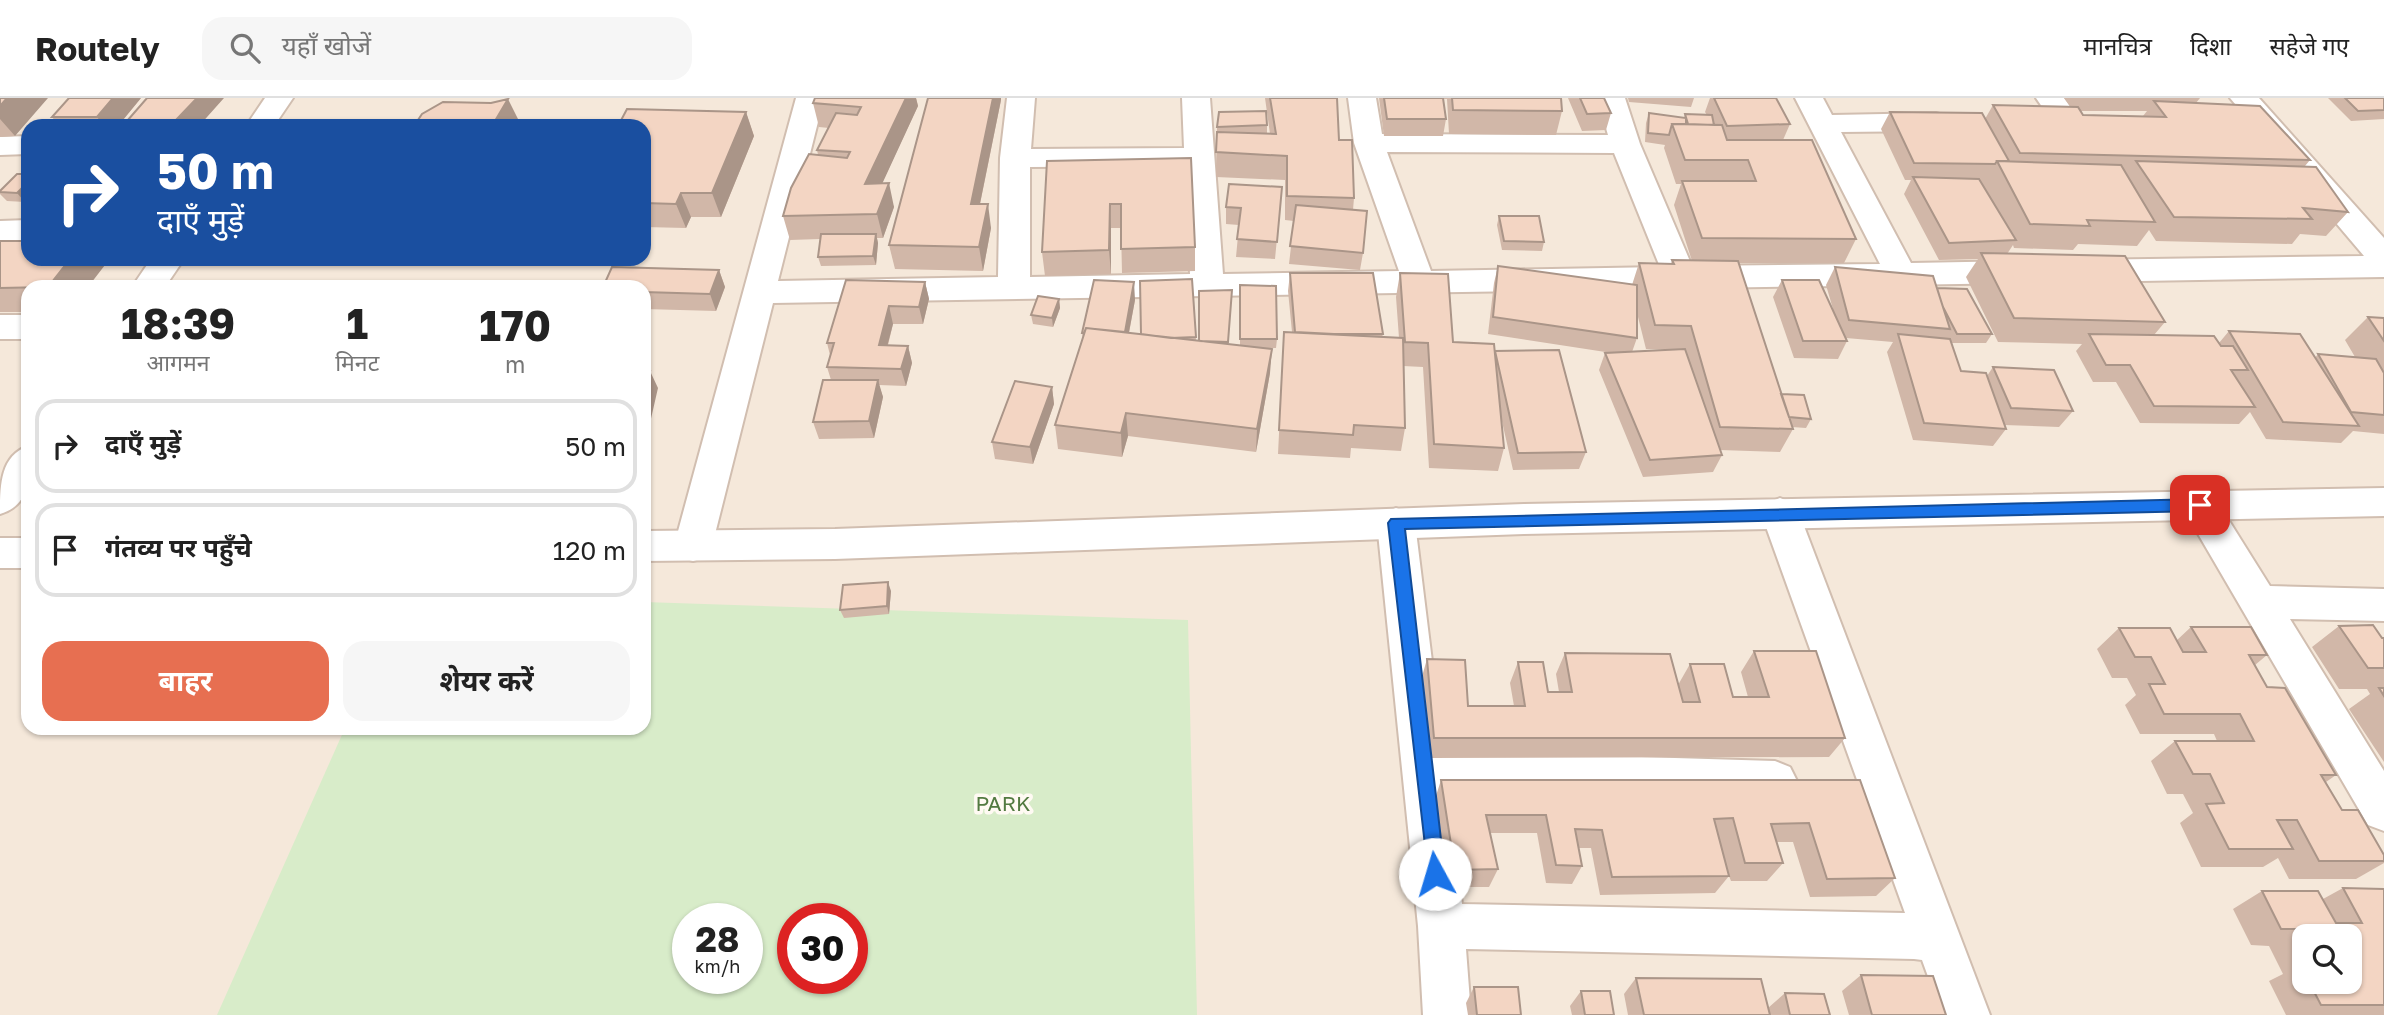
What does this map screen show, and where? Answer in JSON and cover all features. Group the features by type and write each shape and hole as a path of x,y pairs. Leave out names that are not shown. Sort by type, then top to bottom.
{"street":[{"path":"265,119 279,98"},
{"path":"693,545 810,98"},
{"path":"1014,287 1015,158 1021,98"},
{"path":"1196,98 1207,283"},
{"path":"1362,98 1369,143 1419,281"},
{"path":"1611,98 1625,144 1680,276"},
{"path":"2218,117 2252,107 2384,258"},
{"path":"1816,111 1958,122"},
{"path":"1816,111 1901,274"},
{"path":"1369,143 1625,144"},
{"path":"0,146 21,145"},
{"path":"1015,158 1198,157"},
{"path":"0,231 21,230"},
{"path":"759,292 2384,266"},
{"path":"0,327 21,327"},
{"path":"0,500 21,470"},
{"path":"651,546 835,544 1396,523 1780,513 2384,502"},
{"path":"2200,505 2379,792"},
{"path":"1780,513 1844,784 1938,940 1966,1015"},
{"path":"1396,523 1441,926 1447,1015"},
{"path":"0,554 21,553"},
{"path":"2260,602 2384,605"},
{"path":"1424,770 1844,784"},
{"path":"1441,926 1914,936 1938,940"}],"shaded area":[{"path":"0,98 2384,98 2384,1015 0,1015"}],"green space":[{"name":"PARK","path":"651,602 1188,620 1197,1015 217,1015 342,735 651,735"}],"building":[{"path":"69,98 113,98 97,117 52,117"},
{"path":"147,98 197,98 177,119 129,119"},
{"path":"815,98 906,98 865,184 889,183 877,214 783,216 791,188 809,154 847,158 850,152 817,150 836,113 857,115 861,107 813,103"},
{"path":"928,98 993,98 971,204 988,204 979,247 889,245"},
{"path":"1270,98 1337,98 1339,140 1352,140 1354,198 1287,196 1287,156 1216,152 1217,132 1276,134"},
{"path":"1384,98 1443,98 1446,119 1387,119"},
{"path":"1452,98 1561,98 1562,111 1453,110"},
{"path":"1580,98 1604,98 1611,113 1587,114"},
{"path":"1714,98 1776,98 1790,124 1727,126"},
{"path":"2345,98 2384,98 2384,110 2358,111"},
{"path":"508,99 496,119 419,119 422,114 443,102 491,103"},
{"path":"2154,101 2260,106 2310,160 2020,153 1993,105 2078,107 2083,115 2166,117"},
{"path":"627,109 746,112 712,193 681,193 676,204 651,203 651,119 622,119"},
{"path":"1266,111 1267,125 1217,127 1219,112"},
{"path":"1890,112 1982,113 2009,161 1997,161 1995,164 1914,163"},
{"path":"1649,113 1686,118 1686,124 1672,124 1669,135 1648,133"},
{"path":"1685,114 1712,115 1714,125 1688,124"},
{"path":"1672,124 1722,125 1727,140 1812,140 1856,239 1702,238 1682,181 1756,181 1748,160 1685,160"},
{"path":"1191,158 1195,247 1121,249 1121,204 1110,204 1109,250 1042,252 1047,161"},
{"path":"1997,161 2121,165 2155,222 2087,220 2090,226 2030,224"},
{"path":"2136,161 2316,167 2348,212 2303,208 2312,219 2174,217"},
{"path":"17,174 21,174 21,189 17,193 0,191"},
{"path":"1913,177 1979,179 2016,240 1949,243"},
{"path":"1229,184 1282,187 1277,242 1237,239 1241,208 1226,207"},
{"path":"1296,205 1367,211 1363,253 1290,246"},
{"path":"1499,216 1539,216 1544,242 1504,241"},
{"path":"821,234 876,234 873,256 818,257"},
{"path":"0,241 21,241 21,266 64,266 54,280 21,280 21,288 0,288"},
{"path":"1981,253 2125,256 2165,322 2014,318"},
{"path":"1672,260 1738,261 1793,429 1720,427 1691,326 1655,325 1639,263 1674,264"},
{"path":"1498,266 1637,285 1637,338 1493,317"},
{"path":"612,267 719,270 710,294 651,292 651,280 606,280"},
{"path":"1835,267 1933,276 1950,329 1849,320"},
{"path":"1290,273 1373,273 1383,334 1295,332"},
{"path":"1400,273 1448,274 1453,342 1494,344 1504,448 1434,444 1428,343 1405,342"},
{"path":"1192,279 1196,337 1171,338 1141,334 1140,281"},
{"path":"846,280 925,282 919,307 889,306 879,345 908,346 901,369 827,367 834,343 827,343"},
{"path":"1094,280 1134,282 1125,332 1086,328 1082,333"},
{"path":"1782,280 1819,280 1847,341 1803,341"},
{"path":"1240,285 1276,286 1277,339 1240,339"},
{"path":"1937,288 1967,289 1992,334 1957,334"},
{"path":"1232,290 1228,342 1199,341 1199,291"},
{"path":"1038,296 1059,299 1052,318 1031,315"},
{"path":"2368,317 2384,318 2384,341"},
{"path":"1086,328 1272,349 1257,429 1126,413 1121,433 1055,425"},
{"path":"2229,331 2300,334 2359,426 2283,422"},
{"path":"1284,332 1403,338 1405,428 1354,425 1353,435 1279,430"},
{"path":"1898,334 1950,339 1961,371 1986,373 2006,429 1924,423"},
{"path":"2089,334 2214,336 2221,346 2233,346 2248,370 2231,370 2255,407 2154,406 2130,365 2106,365"},
{"path":"1685,349 1722,455 1650,460 1605,353"},
{"path":"1559,350 1586,452 1518,453 1495,351"},
{"path":"2318,354 2376,359 2384,373 2384,415 2351,412"},
{"path":"1993,367 2054,370 2073,411 2011,408"},
{"path":"823,380 878,380 869,421 813,422"},
{"path":"1015,381 1052,387 1030,447 992,442"},
{"path":"1781,394 1804,395 1811,419 1789,417"},
{"path":"888,582 887,606 840,610 843,585"},
{"path":"2373,625 2384,638 2384,668 2368,668 2339,626"},
{"path":"2191,627 2251,627 2267,655 2249,655 2267,687 2285,688 2336,775 2321,775 2342,810 2358,810 2384,855 2384,861 2319,861 2297,820 2277,820 2293,849 2229,849 2206,804 2224,803 2210,774 2193,774 2175,741 2254,741 2240,714 2164,714 2149,684 2165,684 2151,657 2135,657 2119,628 2170,628 2183,652 2206,652"},
{"path":"1754,651 1816,651 1845,738 1434,738 1427,659 1465,660 1468,706 1525,706 1518,662 1543,662 1548,692 1572,692 1565,653 1670,654 1683,702 1700,702 1690,664 1724,664 1733,697 1769,697"},
{"path":"1441,780 1860,780 1895,878 1827,879 1809,823 1771,824 1783,863 1745,863 1733,818 1714,819 1729,876 1612,877 1602,830 1575,829 1582,866 1556,865 1546,815 1486,815 1498,869 1455,870"},
{"path":"2343,888 2384,889 2384,1005 2321,1005 2315,994 2362,994 2362,924 2292,924 2292,929 2281,929 2262,891 2318,891 2336,923 2362,923"},
{"path":"1861,975 1933,976 1946,1015 1872,1015"},
{"path":"1636,978 1761,979 1770,1015 1644,1015"},
{"path":"1474,987 1518,987 1521,1015 1477,1015"},
{"path":"1581,991 1610,991 1614,1015 1585,1015"},
{"path":"1785,993 1824,994 1830,1015 1790,1015"}],"route":[{"path":"1435,874 1396,523 2200,505"}]}
